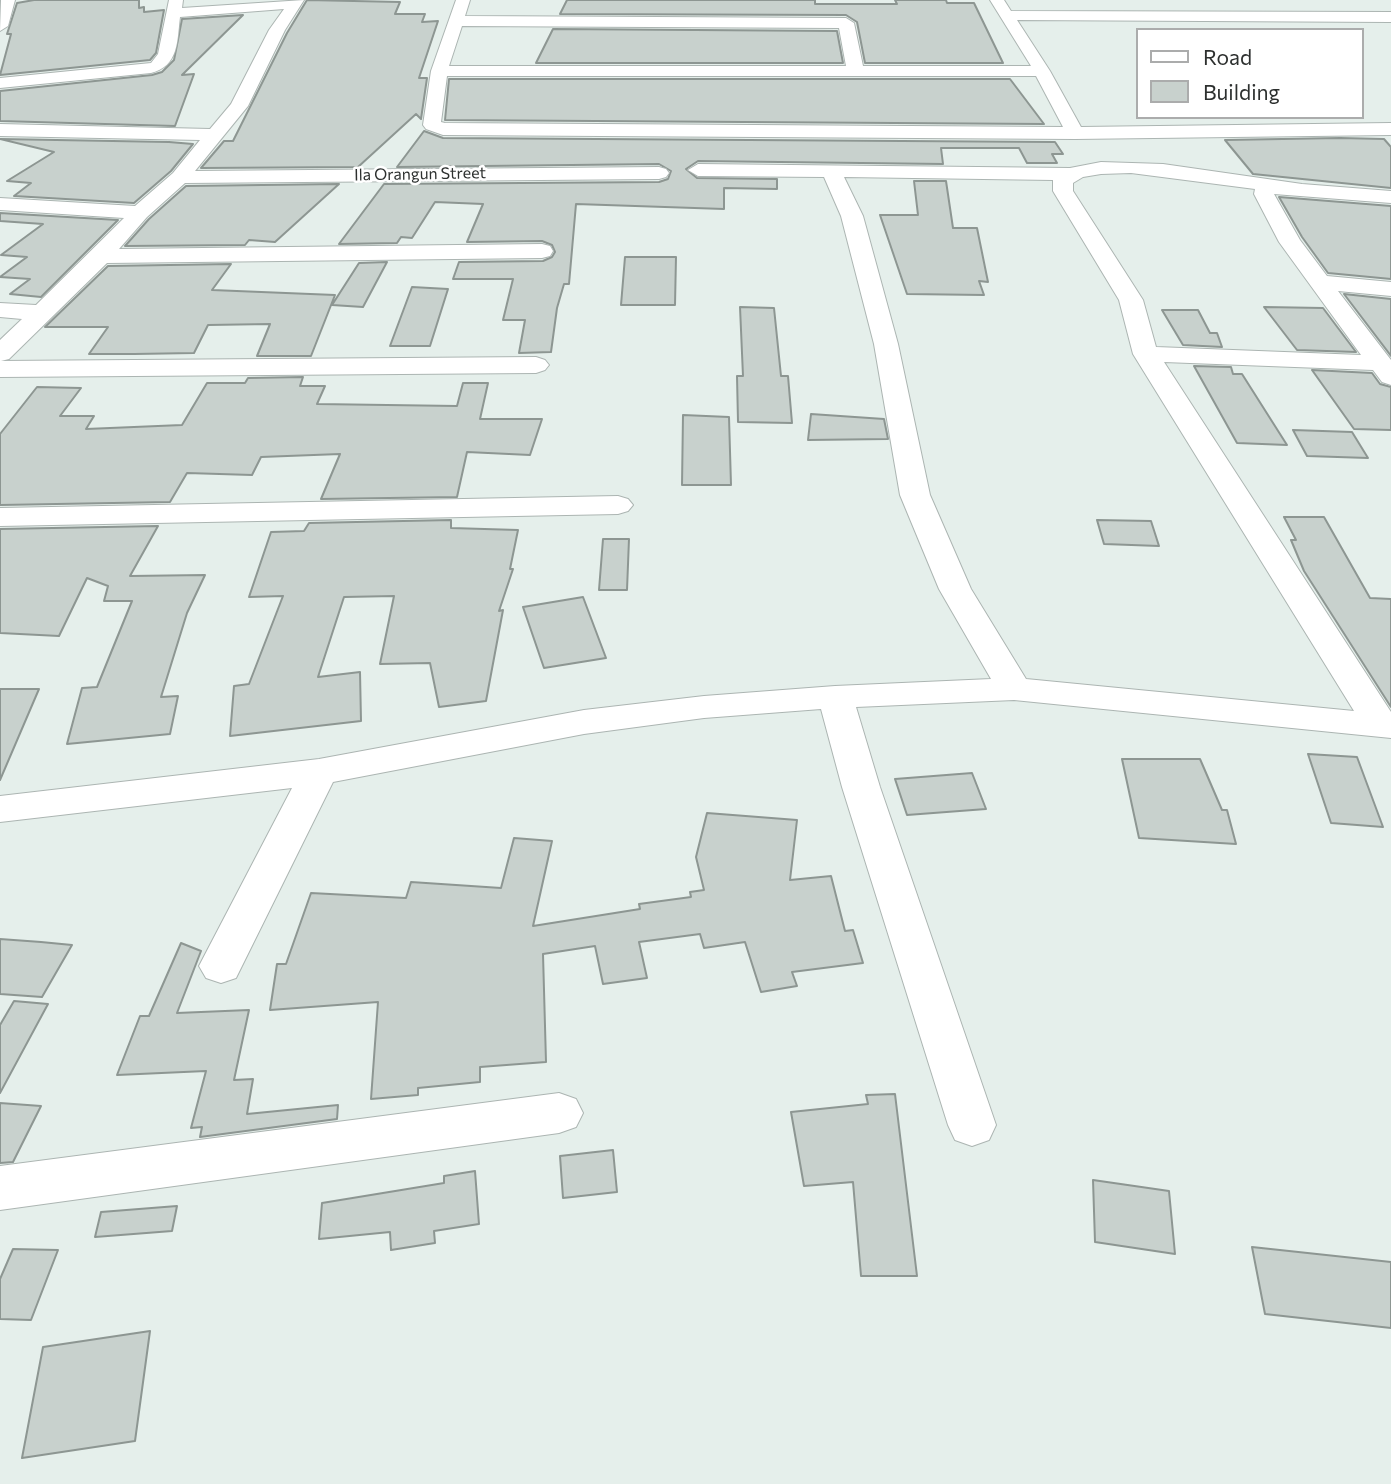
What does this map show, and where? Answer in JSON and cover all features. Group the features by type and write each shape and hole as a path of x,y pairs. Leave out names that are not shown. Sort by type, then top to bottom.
{"street":[{"path":"0,25 8,0"},
{"path":"463,0 453,22 439,71 432,125 443,129 1075,132 1391,129"},
{"path":"997,0 1042,71 1075,132"},
{"path":"1156,0 1167,15"},
{"path":"1319,0 1323,6 1320,16"},
{"path":"0,83 160,66 166,59 174,7 294,2"},
{"path":"0,355 101,256 140,213 180,177 239,106 294,2"},
{"path":"1007,15 1391,17"},
{"path":"453,22 844,17 856,73"},
{"path":"439,71 1042,71"},
{"path":"0,130 213,135"},
{"path":"0,149 31,132"},
{"path":"698,170 1069,174 1136,168 1171,170 1274,186 1391,197"},
{"path":"832,172 852,216 886,344 915,495 955,589 1014,689"},
{"name":"Ila Orangun Street","path":"180,177 659,173"},
{"path":"1069,174 1063,180 1063,191 1131,300 1146,354 1386,725"},
{"path":"1274,186 1265,190 1264,194 1290,242 1386,370"},
{"path":"0,204 140,213"},
{"path":"101,256 542,251"},
{"path":"1320,282 1391,289"},
{"path":"0,310 41,313"},
{"path":"1146,354 1386,370"},
{"path":"0,369 536,365"},
{"path":"0,517 618,505"},
{"path":"0,808 319,772 584,722 835,697 1014,689 1386,725"},
{"path":"835,697 861,787 972,1125"},
{"path":"220,966 319,772"},
{"path":"0,1188 559,1113"}],"building":[{"path":"34,0 139,0 139,8 144,7 144,12 164,10 156,53 150,60 0,75 11,34 7,34 17,3"},
{"path":"307,0 400,2 395,14 425,14 422,22 438,21 419,78 427,78 421,119 416,114 358,167 201,168 224,141 233,141 287,33"},
{"path":"567,0 815,0 815,4 897,4 895,0 946,0 947,3 974,3 1003,63 865,63 857,22 846,15 560,14"},
{"path":"243,15 182,75 194,74 175,126 0,121 0,91 162,72 174,60 182,19"},
{"path":"553,29 837,31 843,63 536,63"},
{"path":"449,79 1010,79 1044,124 445,120"},
{"path":"424,131 443,138 1055,142 1063,154 1052,154 1057,163 1027,163 1019,148 941,148 943,164 698,161 686,169 697,178 777,179 777,189 724,188 724,209 576,204 569,284 564,284 557,308 551,352 519,353 525,320 503,320 513,279 453,279 459,262 543,261 552,257 555,252 552,245 542,241 467,242 483,204 435,202 412,238 401,237 397,243 339,244 384,184 659,182 668,179 671,171 659,164 397,167"},
{"path":"0,139 193,144 171,171 134,203 14,196 31,183 7,181 54,152"},
{"path":"1384,139 1391,147 1391,188 1253,174 1225,140"},
{"path":"914,181 946,181 953,228 977,228 988,282 979,281 984,295 907,294 880,215 918,215"},
{"path":"339,184 275,242 249,240 245,245 125,246 149,219 186,186"},
{"path":"1279,197 1391,206 1391,279 1328,273 1302,237"},
{"path":"0,213 118,220 41,297 10,294 30,279 0,277 27,257 1,255 43,224 0,221"},
{"path":"625,257 676,257 675,305 621,305"},
{"path":"387,262 363,307 332,305 359,263"},
{"path":"231,264 212,290 335,295 311,356 257,356 270,324 208,325 194,353 134,354 89,354 108,327 45,327 108,266"},
{"path":"412,287 448,289 430,346 390,346"},
{"path":"1344,294 1391,299 1391,356"},
{"path":"740,307 774,308 781,376 788,376 792,423 738,422 737,376 743,376"},
{"path":"1264,307 1323,308 1356,352 1297,350"},
{"path":"1162,310 1198,310 1210,333 1217,333 1222,347 1183,345"},
{"path":"1194,366 1231,367 1233,374 1242,374 1287,445 1237,443"},
{"path":"1312,370 1372,373 1380,384 1391,387 1391,430 1354,429"},
{"path":"303,377 300,386 325,386 317,404 457,406 463,383 488,383 480,419 542,419 530,455 467,452 457,497 321,499 340,454 261,457 252,475 187,473 170,502 0,505 0,434 37,387 81,388 60,416 94,416 86,429 182,425 207,383 245,383 248,378"},
{"path":"811,414 884,419 888,439 808,440"},
{"path":"683,415 729,417 731,485 682,485"},
{"path":"1293,430 1352,432 1368,458 1307,456"},
{"path":"1284,517 1324,517 1370,598 1391,599 1391,707 1304,571 1291,540 1296,540"},
{"path":"451,520 451,528 518,530 510,569 513,569 499,611 503,610 486,701 439,707 430,663 380,664 394,596 344,597 318,677 360,672 361,721 230,736 234,686 249,684 283,596 249,597 271,532 304,531 309,523"},
{"path":"1097,520 1151,521 1159,546 1104,544"},
{"path":"158,526 130,576 205,575 187,613 161,697 178,696 170,734 67,744 82,688 97,687 132,601 104,601 108,586 87,578 59,636 0,633 0,529"},
{"path":"603,539 629,539 627,590 599,590"},
{"path":"583,597 606,658 544,668 523,607"},
{"path":"0,689 39,689 0,780"},
{"path":"1308,754 1357,757 1383,827 1331,823"},
{"path":"1122,759 1200,759 1222,810 1227,810 1236,844 1139,838"},
{"path":"972,773 986,809 907,815 895,779"},
{"path":"707,813 797,820 790,880 831,876 845,931 853,930 863,963 792,972 797,986 761,992 745,942 704,948 700,934 639,942 647,978 603,984 595,946 543,954 546,1062 480,1067 480,1082 418,1088 418,1095 371,1099 378,1002 270,1010 277,964 286,964 311,893 406,898 411,882 501,888 514,838 552,841 533,926 640,909 639,904 691,897 690,892 704,890 696,857"},
{"path":"0,939 72,945 42,997 0,994"},
{"path":"181,943 201,951 177,1013 249,1010 234,1080 253,1079 247,1114 338,1105 337,1119 200,1137 202,1127 191,1128 206,1071 117,1075 140,1016 149,1016"},
{"path":"14,1001 48,1004 0,1093 0,1025"},
{"path":"895,1094 917,1276 861,1276 853,1182 804,1186 791,1112 868,1104 866,1095"},
{"path":"0,1103 41,1106 13,1162 0,1163"},
{"path":"613,1150 617,1192 563,1198 560,1156"},
{"path":"475,1171 479,1224 434,1231 435,1243 391,1250 390,1232 319,1239 322,1203 444,1183 444,1176"},
{"path":"1093,1180 1169,1191 1175,1254 1095,1242"},
{"path":"177,1206 172,1231 95,1237 101,1212"},
{"path":"1252,1247 1391,1262 1391,1328 1265,1314"},
{"path":"13,1249 58,1250 31,1320 0,1319 0,1279"},
{"path":"150,1331 135,1441 22,1458 43,1347"}]}
